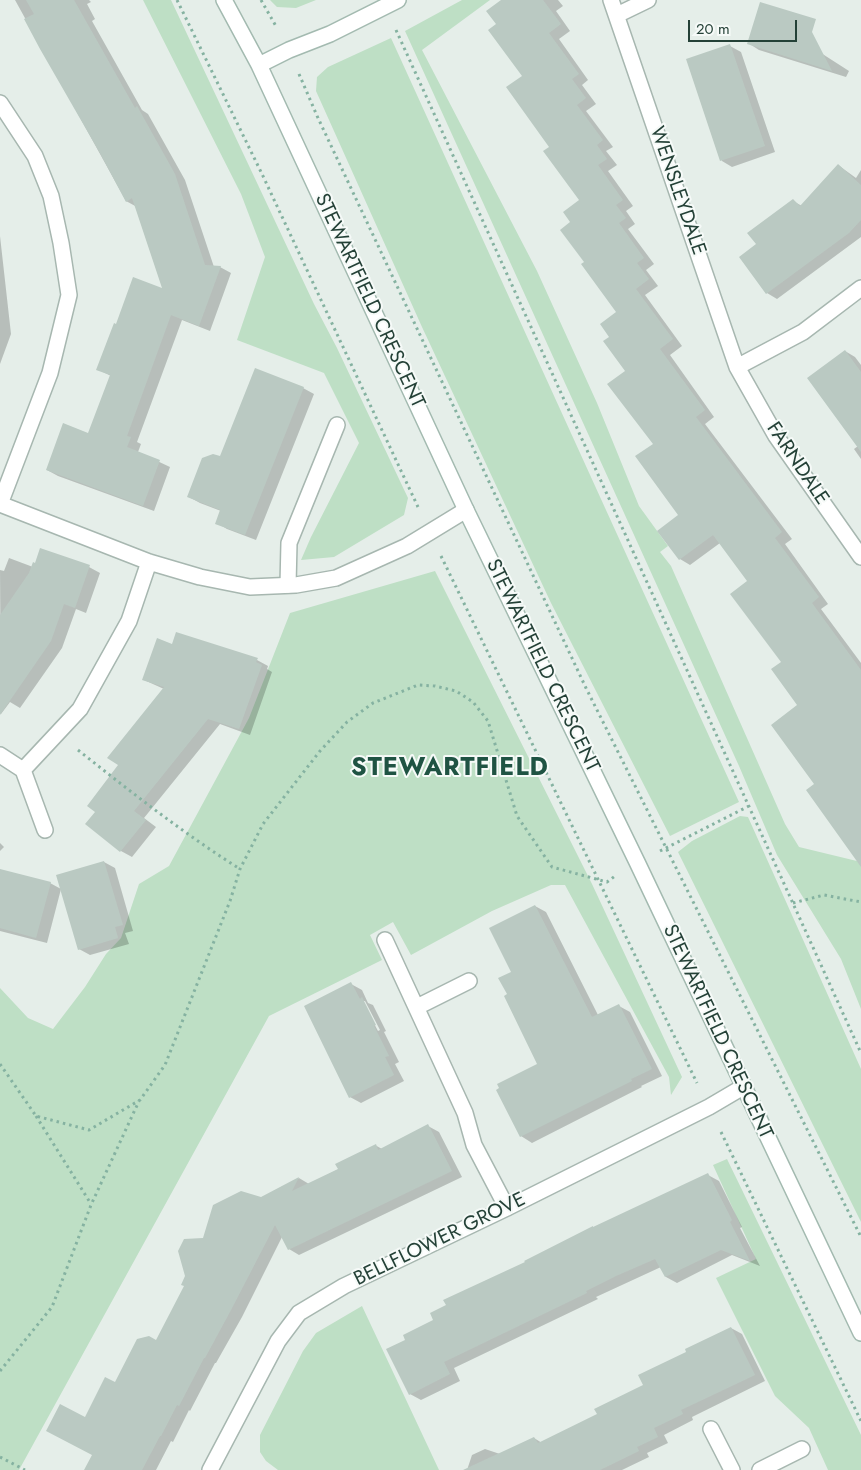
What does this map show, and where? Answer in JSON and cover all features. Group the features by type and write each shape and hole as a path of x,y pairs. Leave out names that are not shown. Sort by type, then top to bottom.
{"street":[{"name":"STEWARTFIELD CRESCENT","path":"224,0 259,65 466,510 637,862 861,1333"},
{"name":"WENSLEYDALE","path":"612,0 737,367"},
{"path":"617,15 648,0"},
{"path":"259,65 289,50 330,34 392,3"},
{"path":"0,103 34,156 51,196 62,243 69,295 50,373 0,504 148,562 200,577 250,587 288,585 336,578 407,546 466,510"},
{"path":"737,367 803,332 861,288"},
{"name":"FARNDALE","path":"737,367 776,436 861,557"},
{"path":"288,585 288,543 337,425"},
{"path":"23,770 80,709 129,621 148,562"},
{"path":"0,755 23,770 45,830"},
{"path":"385,940 465,1113 474,1145 506,1208"},
{"path":"416,1007 469,981"},
{"name":"BELLFLOWER GROVE","path":"216,1468 278,1341 299,1313 344,1286 709,1107 743,1087"},
{"path":"711,1429 732,1470"},
{"path":"760,1470 802,1449"}],"path":[{"path":"178,0 430,532 861,1421"},
{"path":"392,3 748,806 861,1054"},
{"path":"289,50 318,118 581,679 861,1237"},
{"path":"0,1371 52,1307 92,1205 140,1100 165,1066 230,901 240,869 262,824 309,764 347,722 373,703 418,685 435,686 456,691 473,702 488,722 517,816 552,867 607,882 637,862 748,806"},
{"path":"59,732 152,809 205,847 240,869"},
{"path":"793,903 824,895 861,902"},
{"path":"0,1064 36,1116 92,1205"},
{"path":"36,1116 89,1130 140,1100"},
{"path":"0,1457 25,1470"}],"green space":[{"path":"143,0 171,0 314,304 337,348 408,498 404,515 334,557 301,560 359,443 324,373 237,340 265,257 241,194"},
{"path":"270,0 316,0 296,8 277,7"},
{"path":"462,0 490,0 422,50 537,271 597,403 639,506 668,546 660,552 671,566 785,824 799,847 861,862 861,1009 841,959 777,855 739,766 405,31"},
{"path":"391,38 739,802 670,836 551,603 422,327 316,91 317,77 328,67"},
{"path":"435,571 592,884 682,1077 671,1095 669,1077 565,885 551,885 492,911 411,955 393,922 370,935 382,960 269,1016 19,1470 0,1470 0,988 28,1018 53,1029 85,987 106,954 121,938 139,884 169,866 249,718 290,613"},
{"path":"740,816 748,817 861,1069 861,1222 678,852 692,841"},
{"path":"727,1159 861,1435 861,1470 828,1470 809,1428 775,1396 716,1278 756,1259 713,1165"},
{"path":"362,1306 439,1470 278,1470 266,1461 260,1452 260,1435 303,1351 316,1333"}],"building":[{"path":"26,0 74,0 175,174 205,265 221,266 199,326 171,315 127,436 131,437 127,447 160,460 143,506 46,470 63,423 88,433 110,375 96,370 114,323 116,324 133,277 162,288 132,198 126,202 40,49 24,19 34,14"},
{"path":"501,0 543,0 561,24 549,33 579,74 572,79 586,98 577,105 603,140 597,145 607,159 598,165 623,200 616,205 626,218 619,223 644,258 637,263 649,279 636,289 673,339 660,349 705,410 696,417 782,532 775,538 819,597 812,603 861,670 861,867 806,790 814,784 771,725 797,705 771,669 781,662 730,594 747,581 713,535 679,560 657,531 678,515 635,456 653,444 607,384 625,371 603,341 609,337 600,324 616,312 581,264 584,262 560,230 570,222 563,212 579,200 543,151 549,147 506,87 522,76 488,30 496,24 486,11"},
{"path":"760,2 816,19 812,32 832,71 747,44"},
{"path":"730,44 765,146 720,161 686,59"},
{"path":"838,164 861,185 861,220 849,233 766,294 739,257 756,244 747,233 793,199 800,206"},
{"path":"845,350 861,372 861,452 807,378"},
{"path":"255,368 304,387 245,535 215,524 220,510 187,497 202,458 213,454 220,456"},
{"path":"40,548 90,565 75,608 64,604 51,641 0,715 0,615 29,573 33,562 35,563"},
{"path":"176,632 258,658 256,662 262,665 239,729 208,719 134,811 146,820 120,852 85,824 95,812 87,806 118,765 107,758 164,687 142,680 157,638 172,644"},
{"path":"104,861 123,925 115,927 118,938 78,950 56,875"},
{"path":"0,869 51,882 36,938 0,928"},
{"path":"535,905 592,1017 619,1004 652,1069 631,1079 632,1081 520,1137 496,1090 499,1088 497,1084 537,1064 504,996 507,994 498,978 511,972 489,928"},
{"path":"351,982 360,999 362,997 376,1025 374,1026 389,1056 385,1057 394,1075 349,1098 304,1006"},
{"path":"428,1124 452,1171 288,1250 275,1225 179,1406 177,1405 142,1470 84,1470 92,1455 46,1431 60,1404 85,1417 105,1377 115,1382 137,1339 149,1336 156,1340 184,1286 181,1285 185,1276 178,1251 184,1239 203,1238 213,1205 241,1191 261,1197 299,1177 292,1191 338,1169 335,1164 376,1144 378,1150"},
{"path":"708,1173 750,1261 721,1250 665,1277 655,1259 616,1276 586,1291 587,1293 444,1362 450,1374 409,1395 386,1349 405,1340 403,1335 433,1320 430,1313 446,1305 443,1300 525,1262 593,1226"},
{"path":"731,1327 755,1375 681,1410 683,1414 654,1428 658,1437 637,1447 639,1451 600,1470 463,1470 534,1437 538,1443 597,1414 594,1409 643,1385 638,1375 686,1352 685,1349"}],"district":[{"name":"STEWARTFIELD","path":"450,769"}]}
